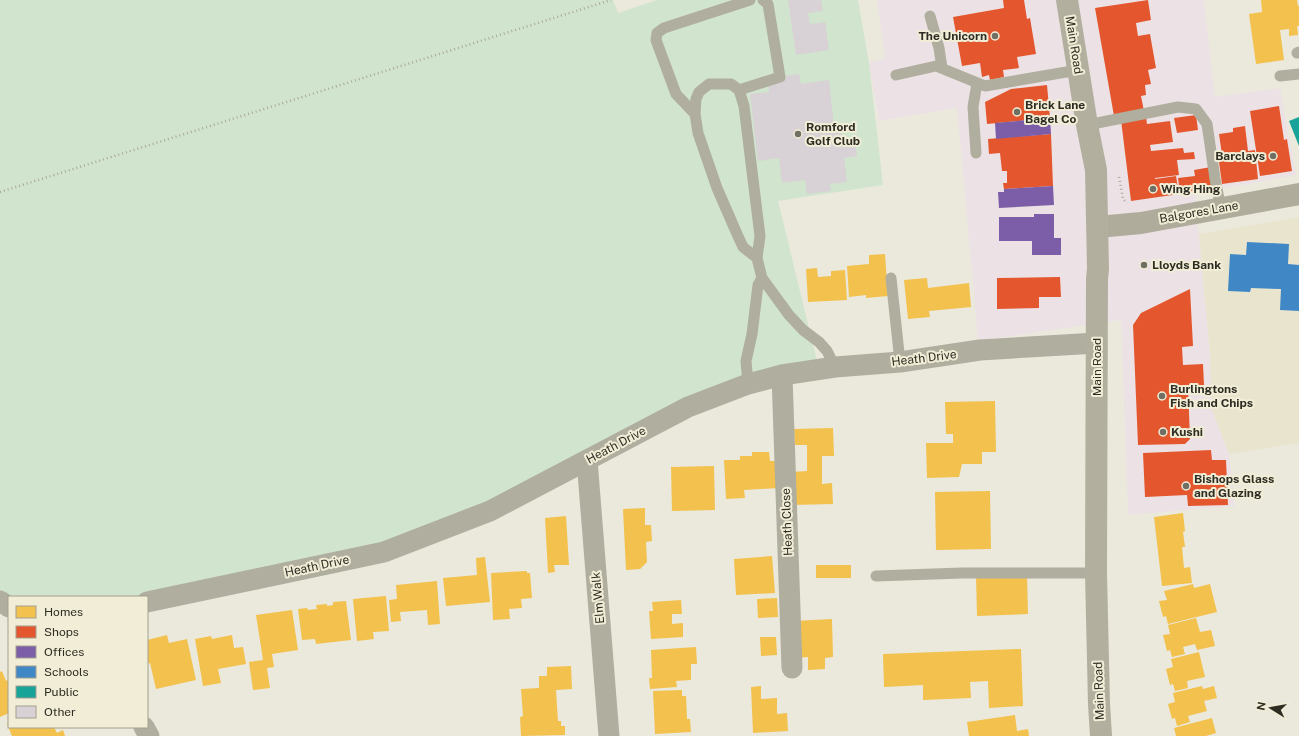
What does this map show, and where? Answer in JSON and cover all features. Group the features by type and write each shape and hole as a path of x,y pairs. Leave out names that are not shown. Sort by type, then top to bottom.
{"main road":[{"name":"Main Road","path":"1067,0 1087,125 1096,170 1098,227 1096,573 1101,736"}],"street":[{"name":"Balgores Lane","path":"1098,227 1141,223 1299,194"},
{"name":"Heath Drive","path":"148,602 384,552 490,511 688,407 748,384 782,375 835,367 900,362 980,350 1097,343"},
{"name":"Heath Close","path":"782,375 792,668"},
{"name":"Elm Walk","path":"587,460 609,736"}],"lane":[{"path":"695,114 676,94 656,40 657,33 664,28 750,0"},
{"path":"739,90 780,77 768,4 763,0"},
{"path":"930,16 939,48 942,68"},
{"path":"896,75 936,66 985,86 1078,70"},
{"path":"1280,76 1299,74"},
{"path":"976,153 973,107 977,83"},
{"path":"757,258 744,247 734,228 717,188 698,133 695,114 696,99 699,92 709,84 731,84 739,90 744,106 760,236 757,258 762,278 789,315 803,330 819,342 827,351 835,367"},
{"path":"1087,125 1178,107 1196,109 1207,124 1221,208"},
{"path":"748,384 746,377 746,361 752,334 758,285 762,278"},
{"path":"891,278 900,362"},
{"path":"876,576 962,573 1096,573"}],"path":[{"path":"0,192 611,0"},
{"path":"1120,177 1123,199 1127,203 1132,204"}],"shaded area":[{"path":"877,0 1204,0 1215,97 1280,88 1296,175 1195,194 1210,353 1212,409 1229,454 1235,506 1128,515 1121,320 978,341 957,108 879,121 869,63 885,58"},
{"path":"1299,217 1299,443 1229,454 1212,410 1210,353 1199,234"}],"green space":[{"name":"Romford Golf Club","path":"0,0 613,0 618,13 657,0 858,0 869,63 883,185 778,201 819,369 688,407 384,552 148,597 8,596 8,597 0,601"}],"building: Homes":[{"path":"1261,0 1297,0 1299,6 1299,26 1297,26 1298,35 1289,36 1289,29 1280,30 1284,60 1256,64 1249,14 1262,12"},
{"path":"885,254 888,296 866,298 866,295 849,297 847,266 869,264 869,255"},
{"path":"817,268 818,277 831,276 831,271 845,270 847,300 808,302 806,269"},
{"path":"927,278 928,288 969,283 971,307 929,311 930,317 908,319 904,280"},
{"path":"995,401 996,452 982,452 982,464 962,464 959,477 927,478 926,443 953,443 953,434 946,434 945,402"},
{"path":"833,428 834,456 822,456 822,484 832,483 833,504 793,505 792,472 807,471 807,445 795,445 794,429"},
{"path":"752,452 769,452 770,461 777,461 779,488 744,490 745,498 726,499 724,460 740,460 740,456 752,456"},
{"path":"714,466 715,510 672,511 671,467"},
{"path":"990,491 991,549 936,550 935,492"},
{"path":"645,508 645,525 651,525 652,541 646,542 647,562 640,569 626,570 623,509"},
{"path":"1183,513 1185,531 1183,532 1185,547 1182,547 1184,568 1190,567 1192,583 1162,586 1154,517"},
{"path":"566,516 569,565 554,565 555,572 548,573 545,518"},
{"path":"772,556 775,593 736,595 734,559"},
{"path":"485,557 490,602 446,606 443,578 477,575 476,558"},
{"path":"816,565 851,565 851,578 816,578"},
{"path":"527,571 527,573 530,573 532,598 521,599 522,608 509,609 510,619 493,620 491,573"},
{"path":"1027,574 1028,614 977,616 976,576"},
{"path":"437,581 440,624 428,625 427,610 400,612 401,621 391,622 389,600 397,599 396,585"},
{"path":"1193,584 1194,588 1210,584 1217,612 1168,624 1166,616 1163,617 1159,601 1167,600 1164,591"},
{"path":"386,596 389,631 373,632 374,639 357,641 353,599"},
{"path":"777,598 778,617 758,618 757,599"},
{"path":"681,600 682,614 672,614 672,624 683,623 683,637 651,639 649,611 653,611 652,602"},
{"path":"346,601 351,640 316,644 315,639 302,640 298,609 317,609 316,605 327,604 327,606 333,605 333,602"},
{"path":"292,610 298,650 272,654 274,667 267,668 270,688 253,690 249,662 263,660 256,615"},
{"path":"1196,618 1200,632 1211,630 1215,646 1197,650 1195,644 1183,647 1185,654 1172,657 1170,650 1167,651 1163,635 1170,634 1168,625"},
{"path":"832,619 833,657 825,658 825,669 808,670 808,657 795,658 794,621"},
{"path":"167,635 169,643 187,639 196,680 156,689 150,663 148,664 148,640"},
{"path":"232,635 234,648 243,647 246,664 218,669 221,683 203,686 195,639 211,636 212,639"},
{"path":"760,637 776,637 777,655 761,656"},
{"path":"696,647 697,664 691,664 691,680 676,681 677,687 650,689 649,678 652,678 651,650"},
{"path":"1021,649 1023,706 989,708 988,681 970,682 971,698 923,700 923,685 884,687 883,654"},
{"path":"1199,652 1205,677 1187,681 1188,688 1175,691 1173,684 1170,685 1166,669 1173,667 1171,659"},
{"path":"571,666 572,689 556,690 558,721 561,721 561,726 565,726 565,735 521,736 520,717 523,716 521,689 539,688 539,676 547,676 547,667"},
{"path":"2,671 6,681 8,680 8,713 0,717 0,672"},
{"path":"761,686 761,699 777,698 777,714 787,713 788,731 753,733 751,687"},
{"path":"1202,686 1203,689 1214,686 1217,698 1204,701 1207,711 1188,716 1190,722 1177,726 1175,718 1172,719 1168,704 1175,702 1173,693"},
{"path":"682,690 682,696 686,696 687,719 690,719 691,732 655,734 653,691"},
{"path":"1015,715 1017,731 1028,729 1029,736 969,736 967,722"},
{"path":"1212,718 1216,733 1206,736 1176,736 1174,728"},
{"path":"9,728 54,728 57,733 63,730 65,736 12,736"}],"building: Shops":[{"name":"The Unicorn","path":"1003,0 1024,0 1027,19 1030,18 1036,54 1017,57 1019,68 1003,70 1004,77 990,80 989,75 982,77 980,63 962,66 953,17 1004,8"},
{"path":"1148,0 1151,20 1136,23 1138,36 1150,34 1156,68 1148,70 1151,84 1145,85 1146,95 1141,96 1144,111 1114,116 1095,8"},
{"path":"1047,85 1050,118 987,124 985,102 1011,89"},
{"name":"Barclays","path":"1279,106 1284,140 1287,139 1292,171 1260,176 1250,111"},
{"path":"1196,115 1198,130 1177,133 1174,118"},
{"path":"1146,117 1147,124 1170,121 1173,142 1150,145 1151,151 1183,148 1184,153 1194,152 1195,159 1177,160 1179,175 1155,178 1176,176 1179,194 1131,201 1121,120"},
{"path":"1245,126 1248,151 1255,150 1258,179 1222,184 1218,155 1222,155 1219,134 1233,132 1233,128"},
{"path":"1051,134 1053,186 1004,189 1003,183 1007,183 1007,171 1002,171 1000,153 989,154 988,139"},
{"path":"1211,167 1214,188 1180,193 1178,178 1195,176 1194,170"},
{"path":"1060,277 1061,297 1039,297 1039,308 997,309 997,278"},
{"path":"1190,289 1193,346 1182,347 1183,365 1203,364 1204,385 1188,386 1190,439 1185,444 1138,445 1133,325 1141,313"},
{"path":"1211,450 1212,460 1226,460 1228,505 1188,506 1187,495 1145,497 1143,453"}],"building: Offices":[{"path":"1050,118 1051,134 996,139 995,123"},
{"path":"1053,186 1054,205 999,208 998,192 1004,192 1004,189"},
{"path":"1034,214 1054,214 1054,238 1061,238 1061,255 1032,255 1032,241 999,241 999,217 1034,217"}],"building: Schools":[{"path":"1247,242 1289,244 1288,264 1299,265 1299,311 1280,310 1281,289 1251,288 1250,292 1228,291 1230,254 1246,255"}],"building: Public":[{"path":"1299,117 1299,146 1289,121"}],"building: Other":[{"path":"788,0 821,0 823,11 808,13 810,24 825,22 829,50 796,55"},
{"name":"Romford Golf Club","path":"799,74 801,84 829,80 834,126 840,126 843,143 855,141 857,156 844,158 847,182 830,184 831,191 807,194 805,180 782,183 779,158 758,161 750,94 769,92 768,82 786,80 786,76"}],"place":[{"name":"The Unicorn","path":"995,36"},
{"name":"Brick Lane Bagel Co","path":"1017,112"},
{"name":"Romford Golf Club","path":"798,134"},
{"name":"Barclays","path":"1273,156"},
{"name":"Wing Hing","path":"1153,189"},
{"name":"Lloyds Bank","path":"1144,265"},
{"name":"Burlingtons Fish and Chips","path":"1162,396"},
{"name":"Kushi","path":"1163,432"},
{"name":"Bishops Glass and Glazing","path":"1186,486"}]}
